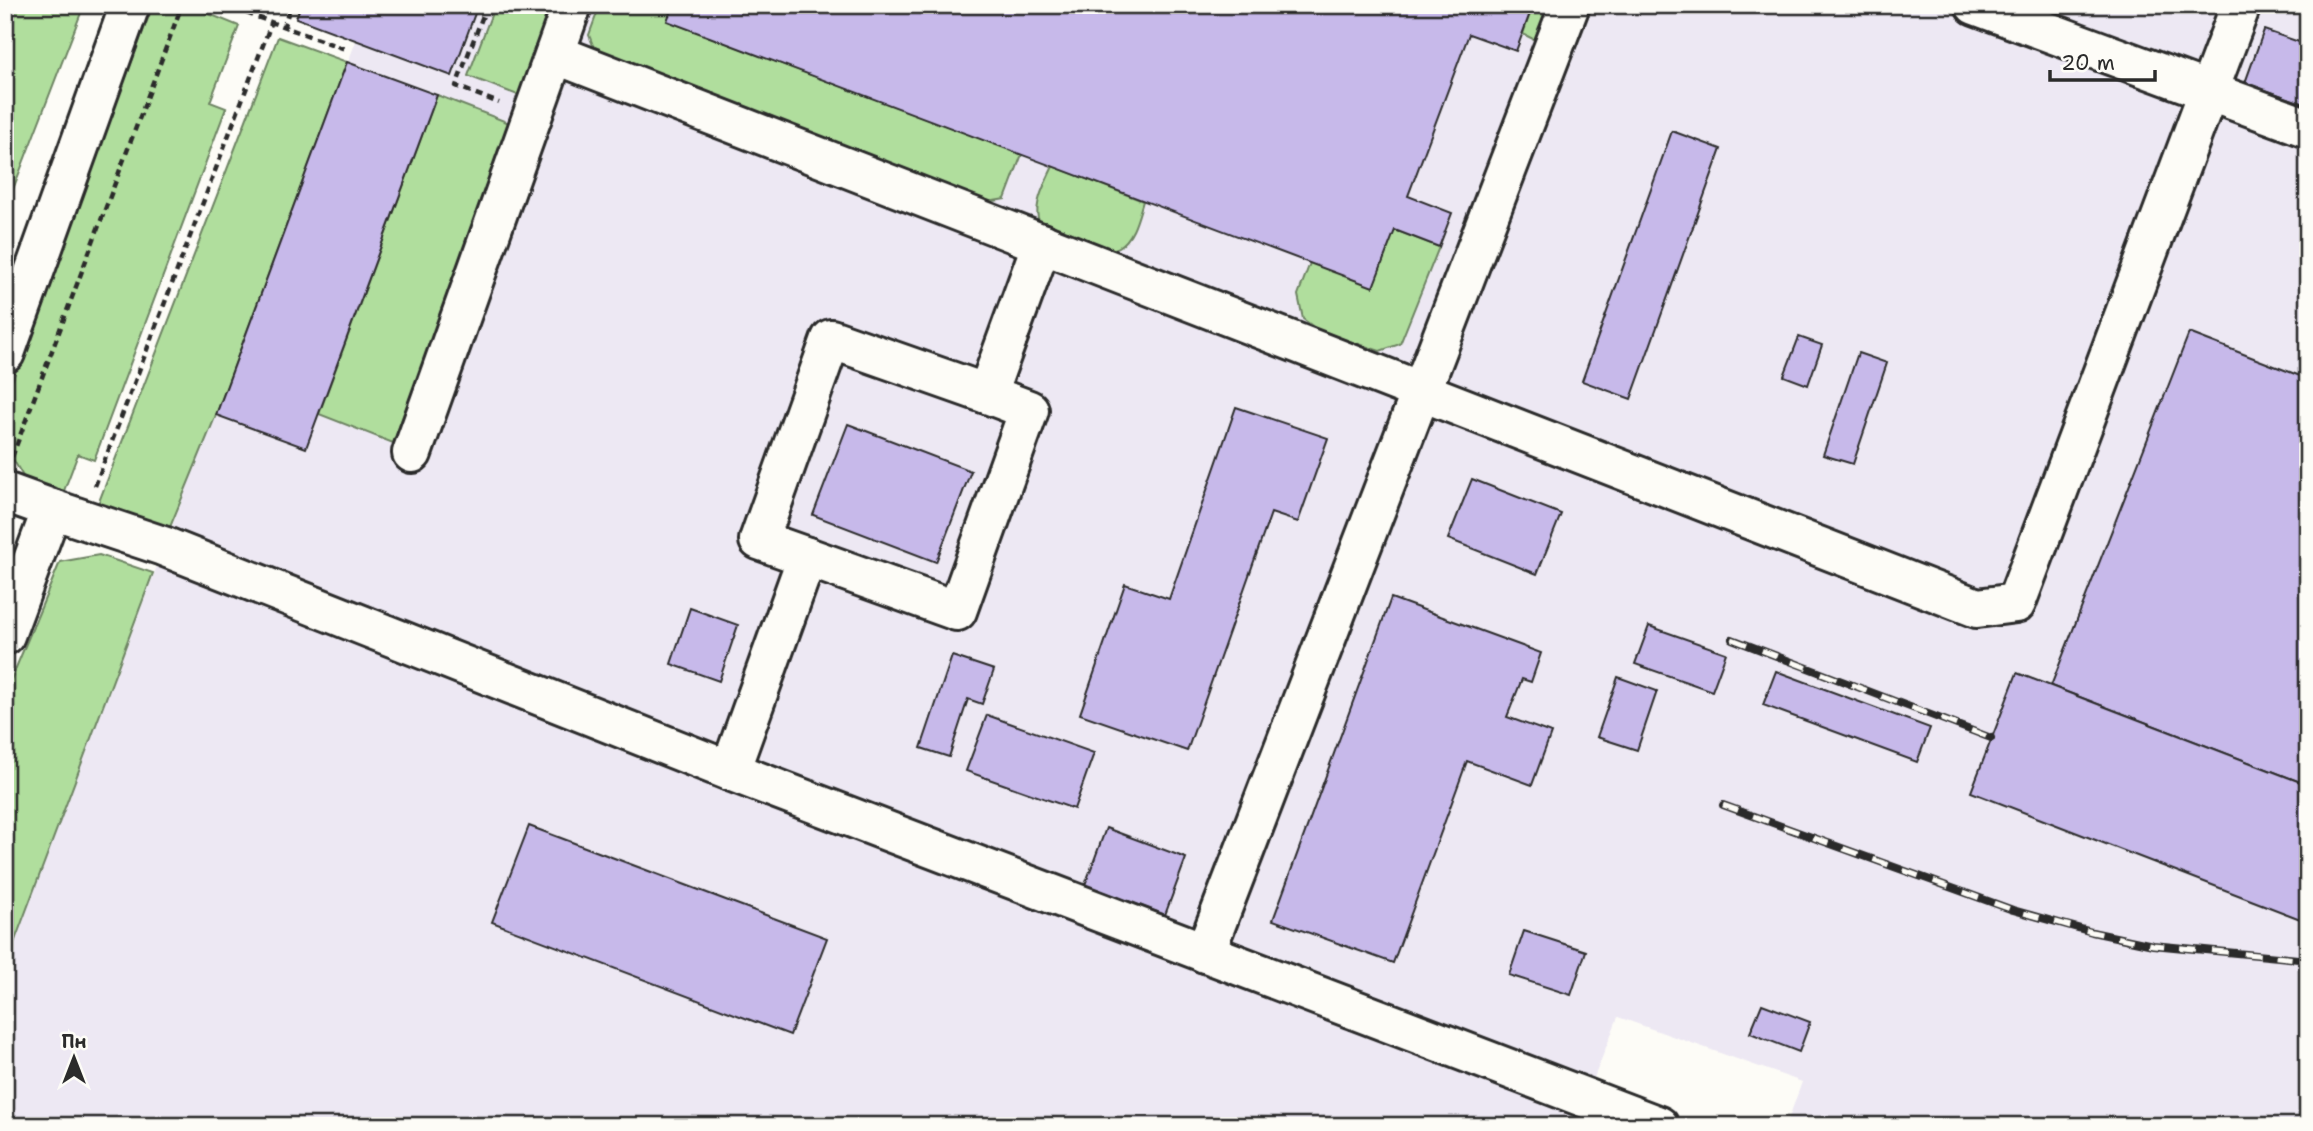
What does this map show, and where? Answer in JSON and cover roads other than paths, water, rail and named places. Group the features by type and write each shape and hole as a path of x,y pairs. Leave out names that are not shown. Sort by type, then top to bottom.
{"street":[{"path":"5,353 130,5"},
{"path":"412,453 572,5"},
{"path":"1205,953 1570,5"},
{"path":"1975,5 2308,128"},
{"path":"555,54 1977,608 2016,603 2241,5"},
{"path":"987,394 1042,243"},
{"path":"831,339 1029,410 957,611 807,557 759,540 831,339"},
{"path":"7,480 67,514 163,546 730,771 1659,1126"},
{"path":"5,635 67,514"},
{"path":"730,771 807,557"}],"railway":[{"path":"1732,639 1991,738"},
{"path":"1723,805 2013,910 2092,932 2153,945 2308,960"}]}
